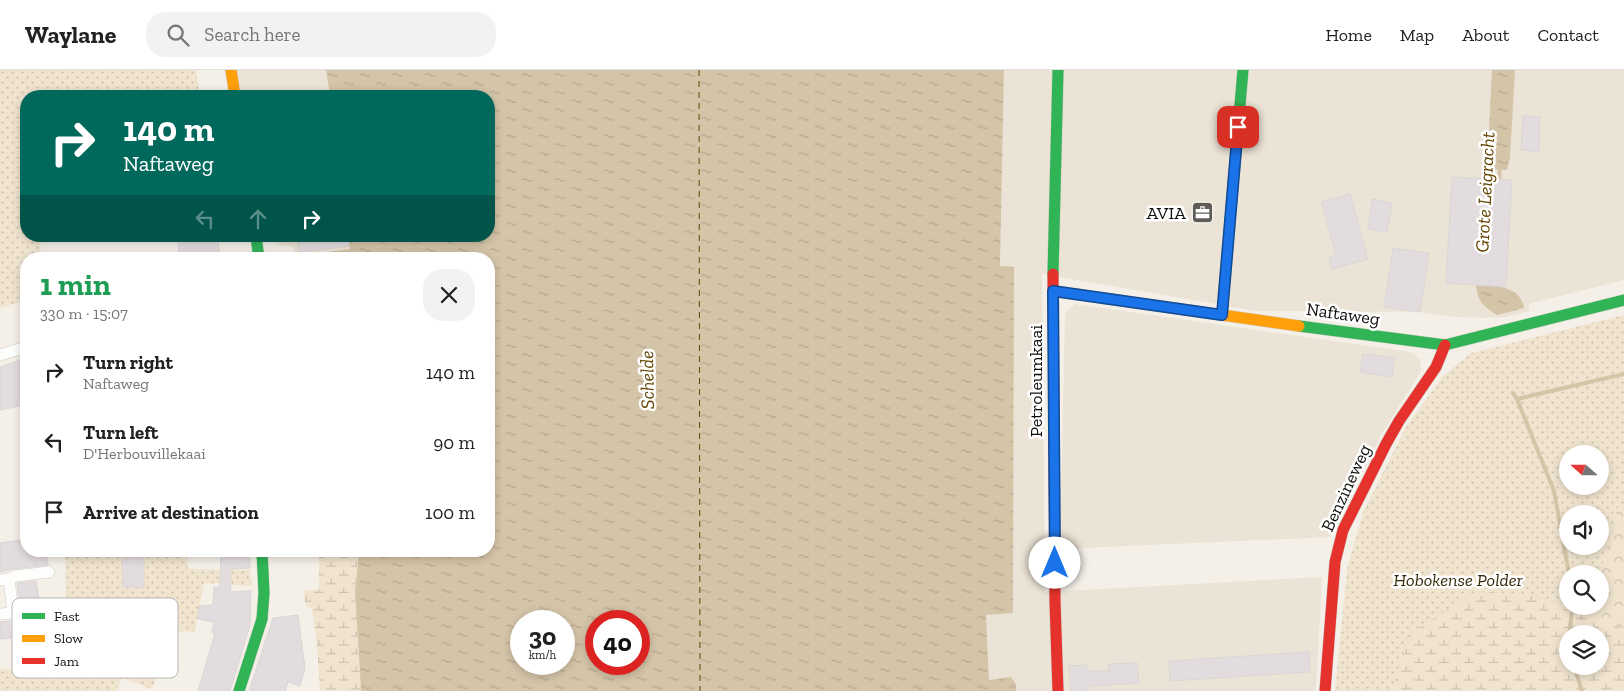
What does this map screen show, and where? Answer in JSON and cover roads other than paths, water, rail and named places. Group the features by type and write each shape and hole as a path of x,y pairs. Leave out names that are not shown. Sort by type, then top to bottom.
{"street":[{"path":"231,70 234,90"},
{"name":"Petroleumkaai","path":"1058,70 1053,291 1055,602 1058,691"},
{"path":"1222,315 1243,70"},
{"name":"Naftaweg","path":"1053,291 1398,340 1445,344 1624,300"},
{"name":"Benzineweg","path":"1325,691 1335,562 1343,530 1389,438 1436,367 1445,344"},
{"path":"0,355 20,348"},
{"path":"239,691 262,619 264,592 262,557"},
{"path":"12,608 5,580 14,576 49,572"}],"water":[{"name":"Schelde","path":"326,70 1004,70 1000,266 1014,267 1013,613 986,615 989,680 1011,677 1016,684 1016,691 361,691 355,591 358,557 495,557 495,252 327,252 350,249 349,242 495,242 495,90 329,90"},
{"path":"1492,70 1515,70 1510,158 1507,170 1493,169 1488,150"},
{"path":"1476,285 1505,288 1512,291 1522,300 1524,308 1497,315 1482,303"}],"waterway":[{"name":"Grote Leigracht","path":"1499,183 1500,165"},
{"name":"Grote Leigracht","path":"1513,393 1517,399 1624,374"},
{"path":"1517,399 1554,491 1567,565"},
{"path":"1571,615 1571,625"},
{"path":"1577,675 1582,691"}],"place":[{"name":"AVIA","path":"1202,213"}],"park label":[{"name":"Hobokense Polder","path":"1458,580"}]}
